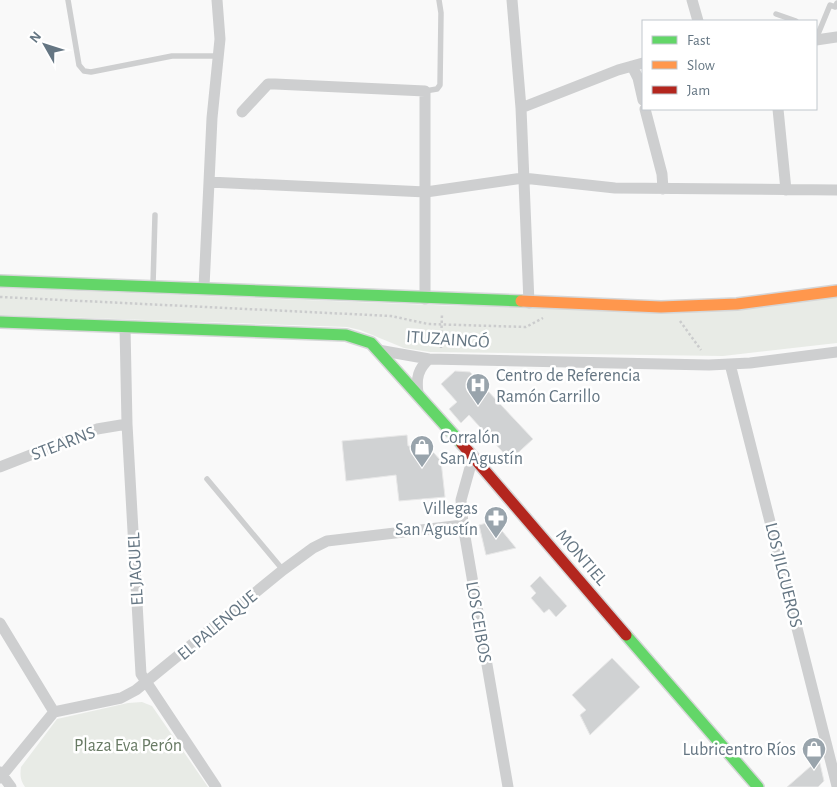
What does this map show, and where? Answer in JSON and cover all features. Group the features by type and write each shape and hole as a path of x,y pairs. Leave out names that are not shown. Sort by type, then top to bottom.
{"street":[{"path":"204,287 212,118 219,56 217,0"},
{"path":"512,0 521,108 529,303"},
{"path":"692,0 698,20"},
{"path":"817,40 837,37"},
{"path":"521,108 638,64 642,93"},
{"path":"242,112 268,84 425,91 425,299"},
{"path":"646,110 662,174 663,189"},
{"path":"778,110 786,190"},
{"path":"209,182 426,192 523,178 615,188 837,190"},
{"path":"0,281 204,287 443,300 698,307 774,300 837,291"},
{"name":"ITUZAINGÓ","path":"0,322 346,334 365,340 378,350 430,359 730,364 837,352"},
{"name":"EL JAGUEL","path":"125,327 127,424 141,674 216,787"},
{"name":"MONTIEL","path":"378,350 418,393 758,787"},
{"path":"418,393 416,381 418,373 421,366 430,359"},
{"name":"LOS JILGUEROS","path":"730,364 837,786"},
{"name":"STEARNS","path":"0,468 97,429 127,424"},
{"name":"LOS CEIBOS","path":"473,457 461,500 463,525 508,787"},
{"name":"EL PALENQUE","path":"54,712 121,698 146,684 283,570 326,541 463,525"},
{"path":"0,623 54,712 1,775 11,787"}],"lane":[{"path":"68,0 78,65 84,72 172,56 219,56"},
{"path":"425,91 437,89 440,85 441,13 439,0"},
{"path":"817,38 830,5 835,7 837,3"},
{"path":"776,14 793,20"},
{"path":"154,285 155,215"},
{"path":"207,479 283,570"}],"path":[{"path":"443,300 440,344 443,359"},
{"path":"679,319 701,350"}],"green space":[{"path":"0,288 458,306 837,297 837,343 723,356 430,352 404,348 360,330 347,327 0,315"},
{"name":"Plaza Eva Perón","path":"142,702 152,706 208,787 25,787 21,777 21,767 57,719 128,703"}],"building":[{"name":"Centro de Referencia Ramón Carrillo","path":"455,371 470,372 533,439 510,460 469,415 461,423 449,409 457,402 441,384"},
{"path":"407,435 408,446 426,444 441,461 445,497 399,501 396,475 346,481 342,441"},
{"path":"494,521 516,548 486,555 479,525"},
{"path":"540,576 567,606 556,617 549,609 544,613 531,598 536,593 530,586"},
{"path":"612,658 640,687 590,735 580,715 586,710 572,695"},
{"name":"Lubricentro Ríos","path":"819,759 824,781 818,787 787,787"}],"traffic: fast":[{"path":"0,281 521,301"},
{"path":"0,322 346,335 371,343 462,444"},
{"path":"626,635 758,787"}],"traffic: slow":[{"path":"521,301 661,307 737,304 837,291"}],"traffic: jam":[{"path":"462,444 626,635"}],"place":[{"name":"Centro de Referencia Ramón Carrillo","path":"478,406"},
{"name":"Corralón San Agustín","path":"422,468"},
{"name":"Villegas San Agustín","path":"496,539"},
{"name":"Lubricentro Ríos","path":"814,770"}]}
